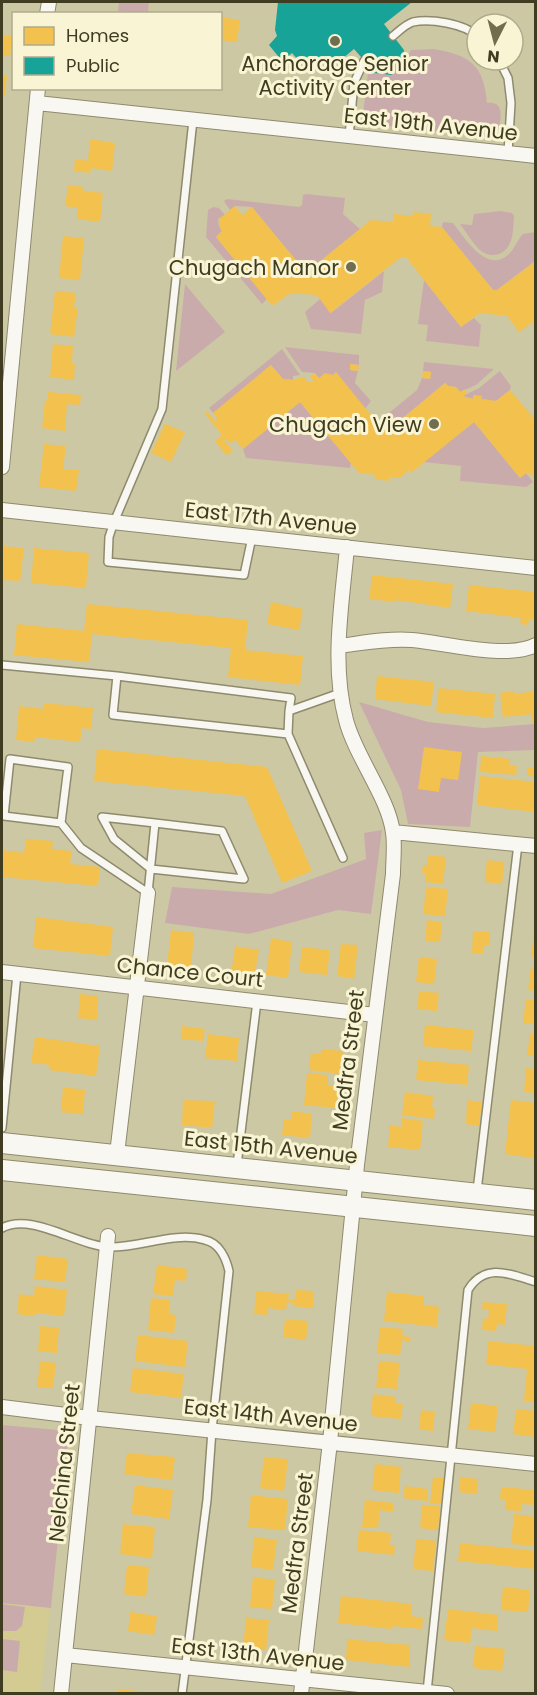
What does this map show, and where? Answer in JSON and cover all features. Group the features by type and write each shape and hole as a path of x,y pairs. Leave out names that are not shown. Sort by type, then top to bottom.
{"main road":[{"name":"East 15th Avenue","path":"2,1143 536,1200"},
{"path":"2,1170 536,1226"}],"street":[{"name":"East 19th Avenue","path":"37,96 193,120 536,156"},
{"path":"2,467 37,96"},
{"name":"East 17th Avenue","path":"2,510 536,568"},
{"name":"Medfra Street","path":"302,1687 330,1442 355,1181 393,874 393,832 384,804 355,745 346,721 340,693 339,646 347,547"},
{"path":"339,646 380,640 410,640 510,652 529,649 536,645"},
{"path":"393,832 536,846"},
{"path":"117,1154 148,893"},
{"name":"Chance Court","path":"2,972 375,1015"},
{"name":"Nelchina Street","path":"61,1694 108,1242"},
{"name":"East 14th Avenue","path":"2,1407 536,1464"},
{"name":"East 13th Avenue","path":"65,1655 184,1667 302,1687 447,1694"}],"lane":[{"path":"393,36 411,22 442,21 465,29"},
{"path":"349,136 354,83 364,61"},
{"path":"505,72 511,104 508,153"},
{"path":"193,120 162,409 114,522 109,537 108,562 244,575 252,537"},
{"path":"2,665 117,676 291,698 288,734 343,858"},
{"path":"117,676 113,716 288,734"},
{"path":"290,711 340,693"},
{"path":"61,823 68,767 10,759 3,817 61,823 81,848 148,893 155,824"},
{"path":"102,817 155,824 222,831 243,879 150,869 114,839 102,817"},
{"path":"477,1193 518,844"},
{"path":"2,1128 17,974"},
{"path":"236,1168 257,1001"},
{"path":"2,1228 18,1223 108,1242 188,1237 207,1240 220,1249 227,1261 229,1271 207,1500 182,1694"},
{"path":"427,1693 468,1290 475,1279 487,1273 506,1274 536,1282"}],"shaded area":[{"path":"119,2 149,2 148,12 118,11"},
{"path":"411,50 446,51 465,59 465,72 479,72 483,79 487,103 494,103 500,109 497,138 362,123 368,72 391,75 403,66"},
{"path":"303,195 345,198 343,214 360,229 308,271 304,270 252,207 235,206 230,210 224,201 227,199 299,207 302,205"},
{"path":"213,207 219,208 225,215 218,219 222,231 216,237 267,299 262,304 206,237 208,210"},
{"path":"500,211 512,213 514,216 512,238 508,248 504,251 497,255 487,254 478,248 460,224 472,225 474,214"},
{"path":"443,222 453,223 477,252 493,260 501,259 509,254 523,234 535,232 535,261 497,290 493,290 442,227"},
{"path":"384,271 382,292 365,300 361,334 311,329 305,312 320,299 331,313"},
{"path":"424,280 461,327 474,318 481,325 479,347 426,341 428,325 418,324"},
{"path":"185,284 225,332 176,371"},
{"path":"285,347 359,355 359,365 350,364 350,370 358,371 355,383 371,401 365,409 336,372 333,375 325,374 319,378 315,373 302,372"},
{"path":"282,349 300,375 293,376 293,380 283,379 271,365 213,413 209,408"},
{"path":"424,362 494,369 476,385 460,392 456,387 445,383 392,427 389,424 390,412 417,390 422,378 430,379 431,372 423,371"},
{"path":"500,371 511,386 510,390 496,401 481,399 482,397 474,395 473,399 463,396 479,388"},
{"path":"300,402 351,463 350,468 246,458 243,449"},
{"path":"474,422 520,478 526,473 533,482 526,487 460,481 461,466 424,462"},
{"path":"359,702 428,722 483,728 535,724 535,750 478,752 470,827 408,824 401,790"},
{"path":"382,830 371,914 338,910 249,934 165,923 172,887 271,894 366,859 364,833"},
{"path":"2,1425 71,1432 40,1693 2,1694"},
{"path":"2,1425 69,1431 51,1608 2,1603"},
{"path":"2,1604 25,1607 22,1626 16,1631 2,1631"},
{"path":"2,1639 20,1641 17,1672 2,1670"}],"building: Homes":[{"path":"222,17 240,20 237,42 222,40"},
{"path":"2,35 12,36 10,56 2,55"},
{"path":"2,75 7,76 5,95 2,95"},
{"path":"90,139 115,143 112,171 91,168 90,173 74,171 75,159 88,161"},
{"path":"68,185 84,187 84,191 103,193 100,222 77,219 78,208 65,206"},
{"name":"Chugach Manor","path":"235,206 242,215 252,207 304,270 308,271 371,220 393,222 394,214 414,216 414,212 431,214 430,226 442,227 493,290 497,290 536,261 536,320 519,332 507,316 480,313 461,327 406,257 401,257 330,313 317,295 291,293 272,306 216,237 222,231 219,219"},
{"path":"63,236 84,238 80,280 59,278"},
{"path":"55,291 76,293 74,307 78,307 74,337 50,334"},
{"path":"53,344 73,346 74,380 50,377"},
{"path":"350,364 359,365 358,371 350,370"},
{"name":"Chugach View","path":"271,365 283,379 298,380 298,377 306,377 306,381 314,382 310,376 315,373 319,378 325,373 333,375 336,372 379,425 389,424 392,427 445,383 456,387 460,392 465,389 467,393 463,396 473,399 473,395 482,396 481,399 496,401 510,390 536,421 536,474 529,475 528,472 520,478 474,422 411,473 409,470 400,478 390,477 389,481 375,479 376,475 359,473 300,402 243,449 235,440 230,444 226,439 224,440 233,451 226,455 215,441 222,435 205,414 207,411 215,421 218,419 213,413"},
{"path":"423,371 431,372 430,379 422,378"},
{"path":"48,392 81,395 80,405 67,404 65,431 42,428"},
{"path":"165,424 185,432 171,462 151,453"},
{"path":"44,444 66,446 63,469 79,470 76,491 39,487"},
{"path":"2,546 24,548 20,581 2,580"},
{"path":"34,548 89,553 86,588 31,583"},
{"path":"372,575 453,584 450,608 395,600 395,602 369,599"},
{"path":"469,585 536,592 534,620 529,619 528,625 520,624 521,618 466,611"},
{"path":"271,602 303,609 299,630 267,624"},
{"path":"87,604 248,620 245,650 303,656 300,685 228,677 231,648 92,634 89,662 14,655 17,624 84,631"},
{"path":"377,676 434,682 431,706 375,699"},
{"path":"439,688 495,694 493,718 436,712"},
{"path":"514,691 514,694 536,691 536,721 532,721 531,714 503,717 500,693"},
{"path":"44,703 93,708 91,729 82,728 80,742 35,737 34,742 16,740 19,706 43,709"},
{"path":"424,747 462,752 458,780 441,778 439,792 418,789"},
{"path":"97,749 267,767 312,871 282,883 245,796 94,781"},
{"path":"481,756 510,759 510,766 517,766 516,775 480,772"},
{"path":"528,767 536,768 536,776 527,775"},
{"path":"480,776 536,782 536,812 477,805"},
{"path":"26,839 53,841 52,849 72,851 70,864 100,867 98,886 2,877 2,850 24,853"},
{"path":"428,855 446,857 443,884 425,882 426,873 422,873 423,865 427,866"},
{"path":"487,860 504,862 502,884 485,882"},
{"path":"426,887 448,889 445,916 423,914"},
{"path":"36,917 113,927 110,956 33,948"},
{"path":"427,920 442,922 440,942 425,941"},
{"path":"171,930 194,933 191,968 167,965"},
{"path":"473,931 490,932 490,945 484,945 483,953 472,953"},
{"path":"534,931 536,931 536,958 531,957"},
{"path":"271,938 292,942 288,978 266,975"},
{"path":"341,944 358,945 354,979 337,976"},
{"path":"235,946 259,950 254,978 231,975"},
{"path":"302,947 330,950 327,975 299,972"},
{"path":"419,957 437,959 434,984 416,982"},
{"path":"531,967 536,967 536,991 528,990"},
{"path":"419,991 439,993 437,1011 417,1009"},
{"path":"80,994 98,996 97,1020 78,1018"},
{"path":"526,999 536,1000 536,1024 523,1023"},
{"path":"425,1025 474,1030 471,1051 423,1046"},
{"path":"182,1026 205,1029 203,1041 181,1039"},
{"path":"208,1034 239,1038 237,1061 205,1058"},
{"path":"530,1034 536,1034 536,1056 527,1055"},
{"path":"35,1037 100,1046 96,1076 49,1070 50,1065 31,1063"},
{"path":"321,1049 343,1051 340,1074 309,1070 311,1053 321,1054"},
{"path":"418,1060 469,1065 467,1085 416,1080"},
{"path":"526,1068 536,1069 536,1093 524,1092"},
{"path":"307,1073 328,1075 327,1085 338,1086 336,1108 304,1105"},
{"path":"63,1087 85,1090 83,1114 61,1112"},
{"path":"405,1092 433,1096 434,1119 402,1115"},
{"path":"183,1100 215,1101 212,1128 182,1125"},
{"path":"467,1100 482,1102 479,1126 466,1124"},
{"path":"511,1100 536,1103 534,1158 505,1154"},
{"path":"292,1111 312,1114 310,1138 282,1135 284,1119 291,1120"},
{"path":"402,1118 423,1121 420,1150 388,1147 390,1125 401,1127"},
{"path":"37,1255 68,1259 65,1282 34,1279"},
{"path":"157,1265 187,1269 186,1281 175,1280 173,1296 153,1294"},
{"path":"35,1286 67,1290 64,1316 17,1314 19,1294 34,1296"},
{"path":"296,1290 314,1291 313,1308 293,1306 294,1303 287,1302 286,1310 268,1308 267,1315 254,1314 256,1291 289,1294 288,1300 295,1300"},
{"path":"387,1292 424,1296 423,1305 439,1307 437,1327 384,1321"},
{"path":"151,1298 170,1300 169,1314 176,1315 174,1333 148,1330"},
{"path":"483,1302 507,1304 505,1325 497,1324 496,1331 482,1330 483,1318 488,1319 489,1310 482,1310"},
{"path":"285,1319 308,1321 306,1340 283,1337"},
{"path":"40,1326 59,1328 57,1353 38,1351"},
{"path":"380,1327 403,1329 402,1336 411,1337 410,1342 402,1340 400,1355 377,1353"},
{"path":"138,1335 188,1341 185,1367 135,1361"},
{"path":"488,1341 536,1346 536,1402 524,1401 527,1369 486,1364"},
{"path":"40,1361 56,1363 53,1388 37,1387"},
{"path":"379,1361 400,1363 397,1389 376,1387"},
{"path":"133,1368 184,1374 181,1398 130,1392"},
{"path":"373,1394 396,1397 396,1403 403,1404 401,1419 371,1416"},
{"path":"471,1403 498,1406 495,1432 468,1429"},
{"path":"516,1409 536,1411 536,1437 513,1434"},
{"path":"421,1410 435,1412 433,1431 419,1429"},
{"path":"127,1453 175,1457 172,1480 124,1474"},
{"path":"264,1457 288,1459 284,1491 260,1488"},
{"path":"375,1464 401,1467 399,1493 372,1490"},
{"path":"433,1477 444,1478 442,1504 430,1503"},
{"path":"460,1477 478,1479 477,1494 459,1492"},
{"path":"135,1485 173,1490 169,1519 131,1514"},
{"path":"405,1486 428,1489 427,1501 403,1498"},
{"path":"501,1487 536,1490 536,1505 522,1504 521,1511 505,1510 506,1500 500,1499"},
{"path":"251,1495 288,1499 285,1530 248,1527"},
{"path":"365,1500 394,1503 393,1512 380,1510 378,1528 362,1527"},
{"path":"422,1505 440,1506 438,1530 420,1528"},
{"path":"514,1514 536,1517 536,1546 511,1544"},
{"path":"123,1524 155,1527 152,1558 120,1554"},
{"path":"359,1530 391,1533 390,1545 395,1545 394,1555 357,1551"},
{"path":"254,1537 277,1540 273,1570 251,1567"},
{"path":"416,1539 436,1541 433,1571 413,1569"},
{"path":"460,1543 536,1551 536,1569 458,1561"},
{"path":"127,1565 149,1567 146,1597 124,1594"},
{"path":"253,1577 275,1580 272,1609 250,1607"},
{"path":"503,1587 530,1590 528,1612 501,1610"},
{"path":"341,1596 412,1604 411,1616 423,1618 422,1629 393,1626 392,1629 338,1623"},
{"path":"448,1609 498,1615 497,1631 472,1628 470,1643 444,1640"},
{"path":"130,1612 157,1616 154,1635 128,1631"},
{"path":"246,1618 269,1620 266,1650 243,1648"},
{"path":"347,1639 410,1645 410,1667 346,1660"},
{"path":"475,1646 505,1649 502,1671 473,1668"},
{"path":"118,1689 147,1692 147,1694 118,1694"}],"building: Public":[{"name":"Anchorage Senior Activity Center","path":"278,2 412,2 384,24 404,50 403,66 391,75 375,73 354,49 336,64 299,61 292,53 282,61 269,45 277,36 275,30"}],"place":[{"name":"Anchorage Senior Activity Center","path":"335,41"},
{"name":"Chugach Manor","path":"351,267"},
{"name":"Chugach View","path":"434,424"}]}
